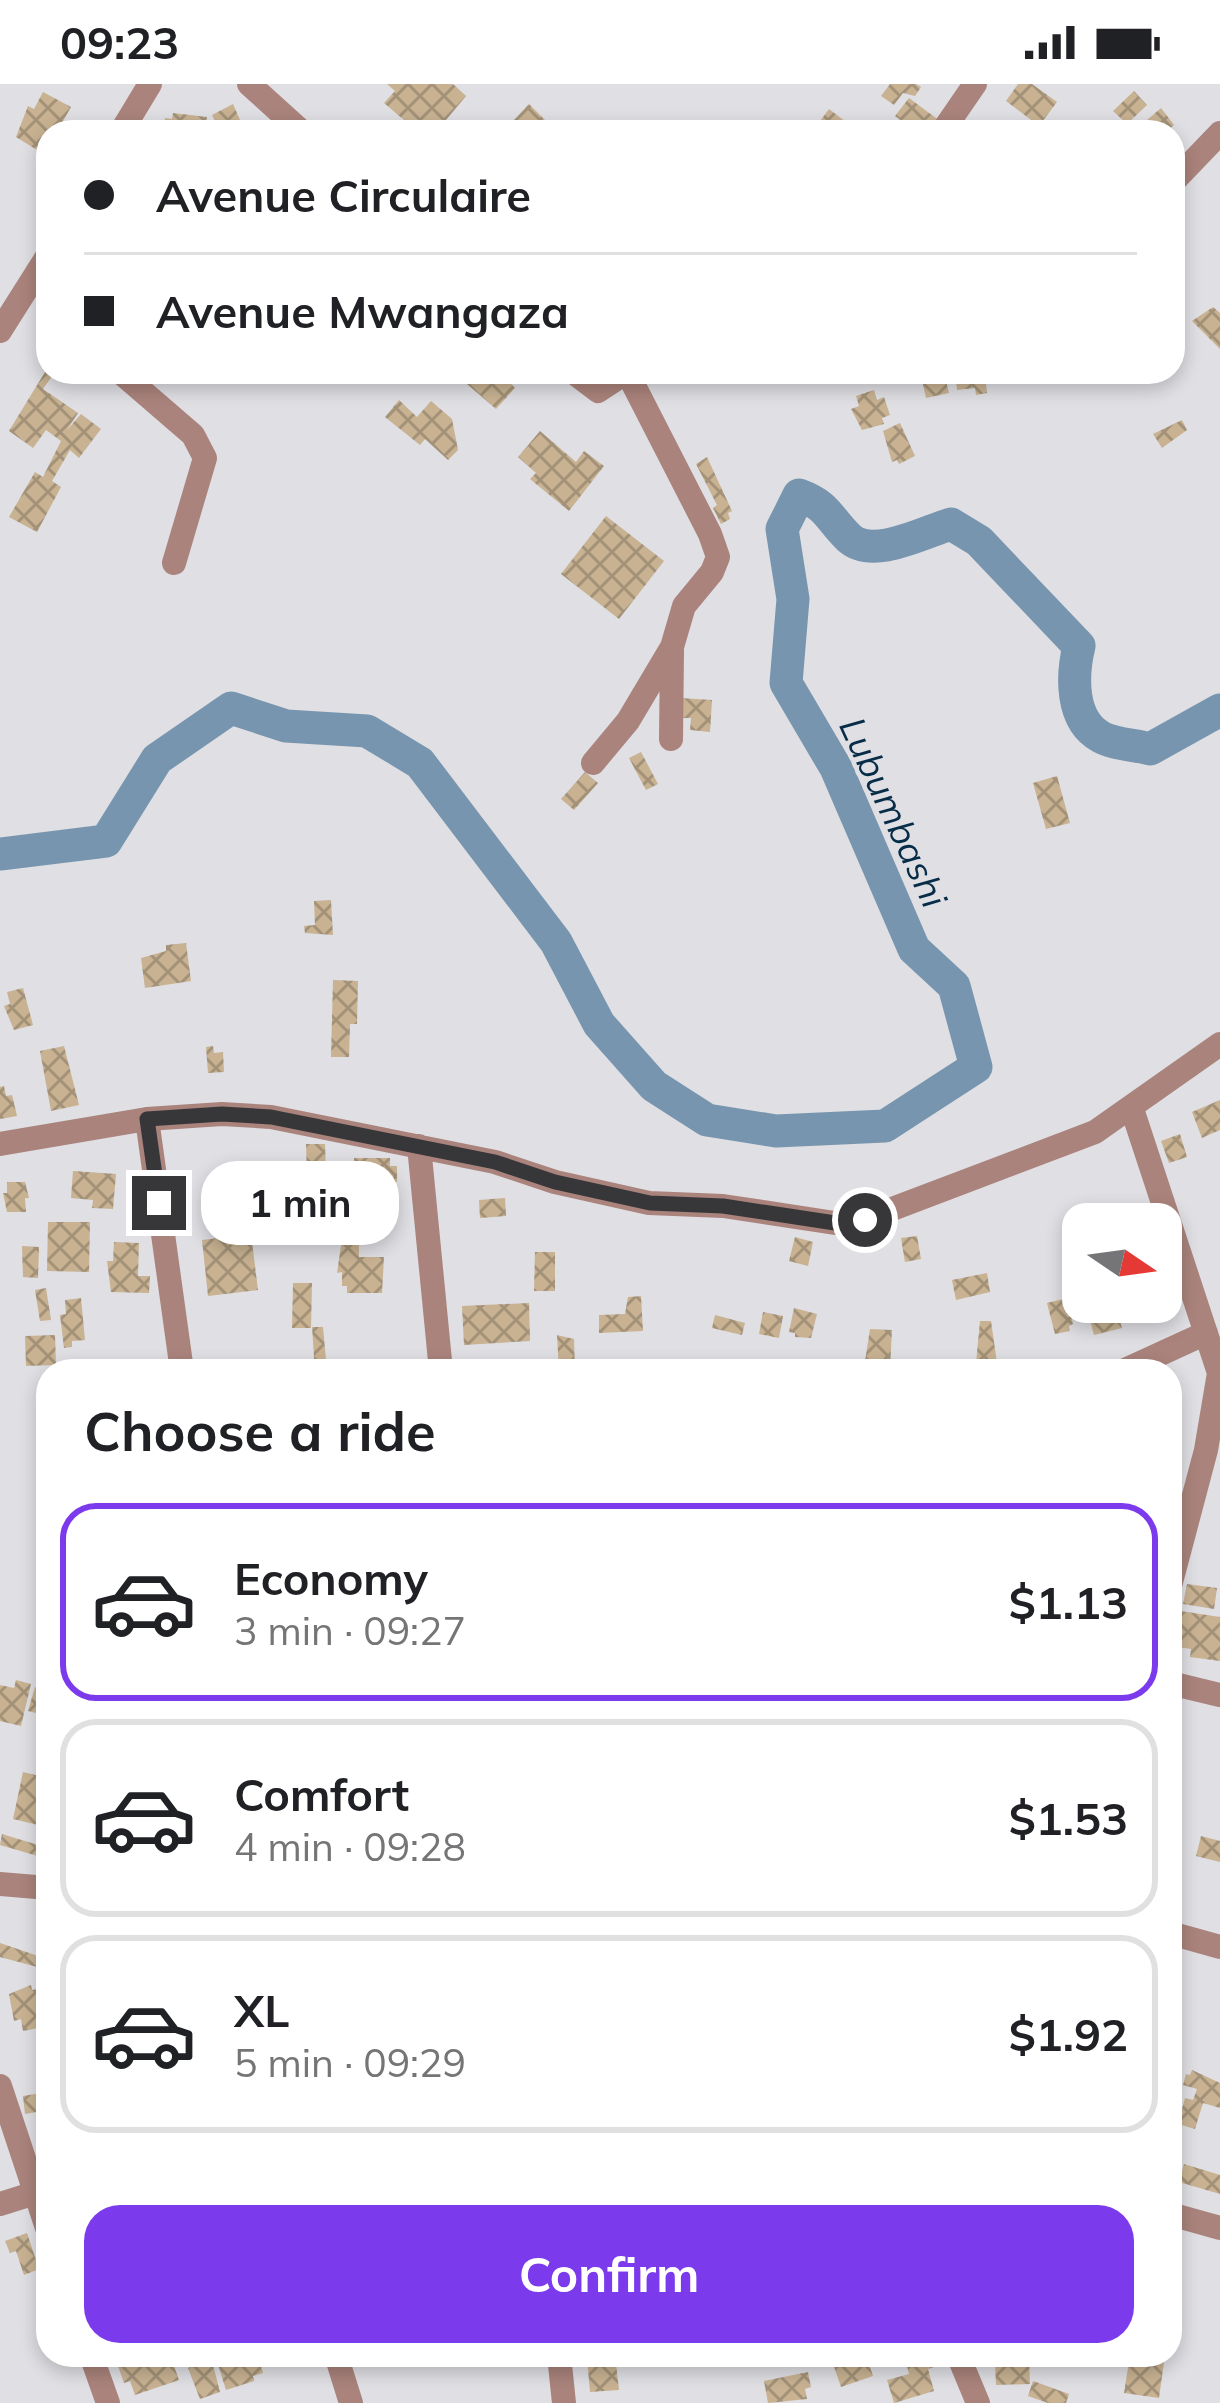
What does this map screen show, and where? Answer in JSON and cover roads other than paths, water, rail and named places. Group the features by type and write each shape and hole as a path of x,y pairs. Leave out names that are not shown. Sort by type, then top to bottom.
{"street":[{"path":"128,120 150,84"},
{"path":"249,84 289,120"},
{"path":"950,120 975,84"},
{"path":"1185,169 1220,133"},
{"path":"0,331 36,296"},
{"path":"134,384 193,435 205,458 174,563"},
{"path":"593,763 628,721 672,647 684,606 716,566 716,547 633,384"},
{"path":"671,739 672,647"},
{"path":"0,1144 147,1119 222,1114 271,1117 495,1162 555,1182 650,1203 723,1206 835,1223 865,1220 1094,1132 1220,1044"},
{"path":"1132,1108 1219,1373 1213,1452 1182,1549"},
{"path":"147,1119 180,1359"},
{"path":"419,1146 440,1359"},
{"path":"1149,1359 1206,1333"},
{"path":"1182,1686 1220,1695"},
{"path":"0,1884 36,1887"},
{"path":"1182,1936 1220,1946"},
{"path":"0,2086 36,2198"},
{"path":"0,2204 34,2193"},
{"path":"1182,2217 1220,2228"},
{"path":"95,2367 108,2403"},
{"path":"340,2367 351,2403"},
{"path":"560,2367 564,2403"},
{"path":"961,2367 971,2401"}],"waterway":[{"name":"Lubumbashi","path":"0,854 106,841 157,759 231,708 286,726 367,731 420,763 556,942 599,1024 654,1086 707,1120 776,1131 885,1126 976,1067 954,986 914,949 836,768 786,683 793,599 782,529 799,495 822,508 859,544 885,545 951,524 979,541 1079,646 1076,696 1084,720 1101,737 1150,749 1220,710"}]}
